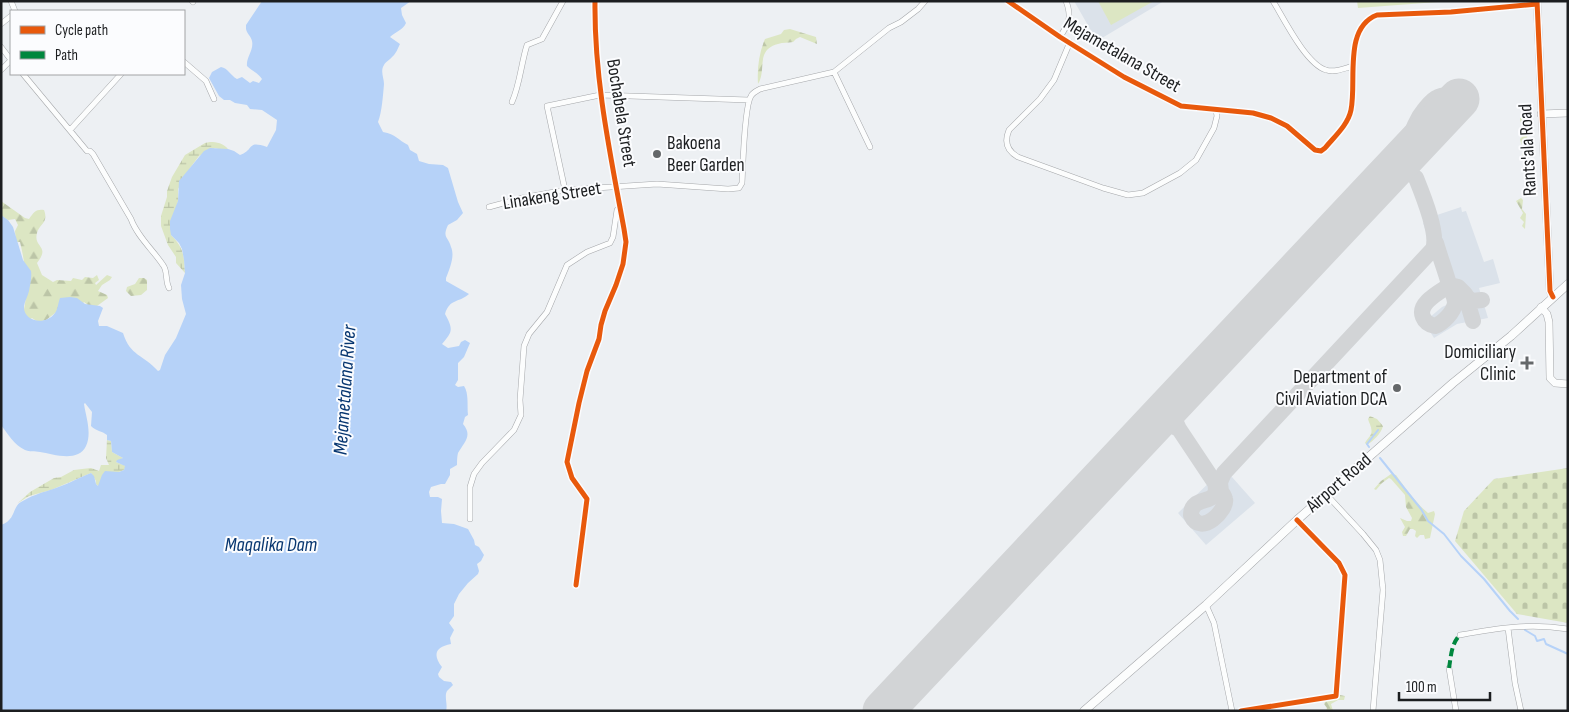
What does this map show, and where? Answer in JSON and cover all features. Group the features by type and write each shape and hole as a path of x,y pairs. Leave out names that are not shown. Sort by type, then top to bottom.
{"main road":[{"name":"Airport Road","path":"1084,711 1206,605 1326,494 1568,284"}],"street":[{"path":"512,102 519,82 527,45 542,39 563,1"},
{"name":"Bochabela Street","path":"576,585 587,499 572,478 567,462 587,372 599,339 605,311 623,264 626,242 600,95 595,33 596,1"},
{"path":"565,190 547,106 600,95 749,100 752,94 760,89 834,72 889,28 901,22 918,9 925,1"},
{"name":"Mejametalana Street","path":"1008,1 1060,37 1124,77 1181,106 1253,113 1270,118 1287,126 1315,150 1320,151 1325,148 1349,117 1353,94 1358,32 1367,20 1377,15 1451,12 1537,2"},
{"path":"1060,37 1069,19 1070,12 1066,1"},
{"path":"1273,1 1293,35 1311,60 1326,70 1334,71 1354,66"},
{"name":"Rants'ala Road","path":"1537,2 1550,288 1553,297"},
{"path":"1070,42 1054,80 1040,99 1009,130 1006,144 1012,154 1018,157 1103,188 1128,195 1143,193 1180,173 1196,160 1214,128 1217,116 1216,110"},
{"path":"1,48 10,59"},
{"path":"1,70 10,61"},
{"path":"185,63 206,81 214,99"},
{"path":"834,72 870,146"},
{"path":"24,75 87,151 90,150 93,154 134,227 165,266 166,282 169,288"},
{"path":"70,130 120,75"},
{"name":"Linakeng Street","path":"489,206 565,190 656,184 728,189 740,188 749,100"},
{"path":"1541,114 1568,113"},
{"name":"Bochabela Street","path":"470,518 470,487 474,474 514,430 521,415 520,400 526,339 547,312 567,265 588,252 610,243 613,237 617,210 621,208"},
{"path":"1541,307 1547,314 1549,322 1550,378 1555,383 1568,384"},
{"path":"1326,494 1364,534 1376,550 1380,560 1383,590 1373,711"},
{"path":"1241,711 1336,696 1345,575 1339,563 1297,520"},
{"path":"1206,605 1214,623 1232,711"},
{"path":"1460,635 1524,625 1568,629"},
{"path":"1508,628 1515,683 1521,711"},
{"path":"1449,668 1456,711"}],"shaded area":[{"path":"1074,1 1164,1 1097,41"},
{"path":"1461,207 1462,212 1466,211 1484,262 1493,259 1500,283 1479,288 1488,318 1457,324 1434,338 1424,322 1442,307 1451,303 1423,223 1437,218 1437,215"},
{"path":"1224,468 1255,503 1206,545 1178,513"}],"green space":[{"path":"1098,1 1154,1 1111,25"},
{"path":"1357,1 1451,1 1358,8"},
{"path":"790,29 816,37 817,44 800,37 793,42 780,43 771,47 764,56 758,84 759,61 765,39"},
{"path":"1523,116 1528,121 1528,155 1526,162 1522,156 1524,148 1520,139 1524,135 1520,118"},
{"path":"210,142 220,143 228,149 215,148 199,156 178,189 178,201 171,235 179,244 185,273 176,263 176,257 168,245 161,226 161,216 172,177 185,155"},
{"path":"1521,198 1523,200 1522,209 1526,214 1525,229 1522,226 1524,222 1520,218 1523,213 1516,201"},
{"path":"1,201 29,219 35,212 44,210 45,218 36,238 42,250 41,257 37,263 42,275 53,282 57,280 71,281 73,278 82,280 85,277 93,278 97,275 99,280 95,283 96,285 107,275 112,277 98,291 107,295 108,298 97,306 89,306 84,302 80,307 63,307 46,320 38,322 32,318 27,322 22,318 26,280 20,242 16,242 15,231 18,225 15,219 8,220 2,216"},
{"path":"139,278 147,280 147,290 141,295 131,296 126,291 127,287 135,284"},
{"path":"1370,416 1377,419 1383,426 1379,434 1367,445 1365,443 1371,432 1368,419"},
{"path":"107,440 111,441 112,452 123,458 116,462 126,466 124,470 105,472 99,487 91,473 51,490 29,496 18,503 30,492 54,478 61,477 74,470 91,468 99,471 101,465 109,465 106,458"},
{"path":"1568,468 1568,623 1517,614 1455,541 1464,511 1494,479"},
{"path":"1391,474 1396,475 1415,500 1428,513 1434,511 1430,538 1425,539 1424,535 1420,535 1417,538 1415,536 1416,531 1413,529 1410,529 1406,536 1403,536 1402,532 1405,527 1400,518 1411,521 1412,518 1406,507 1405,495 1391,479 1389,478 1382,483 1376,490 1374,489"},
{"path":"1340,695 1345,696 1344,700 1338,700 1331,704 1333,711 1326,711 1327,708 1324,704 1326,700 1330,698 1335,699"}],"water":[{"name":"Maqalika Dam","path":"262,1 411,1 401,8 405,25 390,37 400,44 395,54 383,67 384,84 378,122 383,132 394,136 408,145 410,150 417,154 419,161 443,165 448,168 463,213 457,220 448,225 446,229 446,235 452,251 452,262 446,281 469,294 449,305 445,314 451,330 442,344 448,348 459,346 465,340 470,343 464,357 458,363 458,380 455,385 458,387 464,386 467,392 468,415 465,417 463,424 466,428 467,436 458,453 457,465 450,469 450,475 445,484 431,487 429,492 430,497 442,499 442,523 454,524 468,529 475,545 479,547 484,555 477,564 478,574 459,594 454,604 454,616 449,623 454,630 450,638 451,644 439,649 436,655 442,667 438,674 439,677 444,681 451,682 453,685 446,693 446,711 1,711 1,525 12,517 18,504 28,498 91,473 98,486 105,471 119,472 124,470 125,466 116,462 123,458 112,452 111,441 107,440 107,435 91,426 92,412 85,403 89,430 88,441 82,451 71,456 27,451 14,442 1,425 1,215 13,227 23,260 31,271 29,291 24,306 27,316 31,319 46,320 56,311 60,298 77,298 85,304 100,306 103,308 98,321 99,326 107,326 123,333 133,351 158,371 160,370 165,355 176,338 186,314 181,285 185,273 182,249 171,235 170,229 170,221 178,201 179,181 204,151 210,148 228,149 240,155 253,145 267,147 276,130 277,120 262,110 250,109 247,105 224,100 219,96 209,78 212,72 221,67 237,79 242,77 250,83 253,81 259,83 262,79 247,66 252,44 246,25"}],"waterway":[{"path":"1369,447 1367,444 1378,430"},
{"path":"1380,458 1421,509 1428,521 1444,534 1461,556 1484,579 1518,619"},
{"path":"1525,630 1535,636 1537,641 1544,639 1546,644 1568,654"}],"taxiway":[{"path":"1402,160 1414,127 1430,102 1443,95 1451,97 1456,108 1453,117 1432,127"},
{"path":"1221,492 1220,482 1224,473 1433,249 1434,234 1432,224 1416,178 1409,173 1402,172 1387,175"},
{"path":"1436,243 1449,284 1450,286 1454,296 1455,303 1445,320 1438,325 1431,325 1424,319 1422,312 1426,303 1435,295 1446,288 1450,285 1458,287 1465,294"},
{"path":"1473,321 1465,294 1472,301 1482,300"},
{"path":"1179,396 1174,412 1179,429 1215,483 1216,491 1214,495 1192,508 1191,515 1195,521 1201,524 1207,523 1218,515 1225,504 1223,493 1216,485"},
{"path":"1150,427 1169,424 1179,429"}],"runway":[{"path":"883,711 1459,99"}],"marked path":[{"path":"1449,668 1453,646 1460,635"}],"cycle path":[{"path":"576,585 587,499 572,478 567,462 587,371 599,339 605,311 623,264 626,242 608,144 600,87 595,30 595,1"},
{"path":"1008,1 1060,37 1124,77 1181,106 1253,113 1271,118 1287,126 1315,150 1321,151 1347,121 1351,110 1355,43 1359,31 1366,22 1377,15 1451,12 1537,4"},
{"path":"1537,1 1550,291 1553,297"},
{"path":"1241,711 1336,696 1345,575 1339,563 1297,520"}],"place":[{"name":"Bakoena Beer Garden","path":"657,154"},
{"name":"Domiciliary Clinic","path":"1527,363"},
{"name":"Department of Civil Aviation DCA","path":"1397,388"}],"water label":[{"name":"Mejametalana River","path":"345,390"}]}
